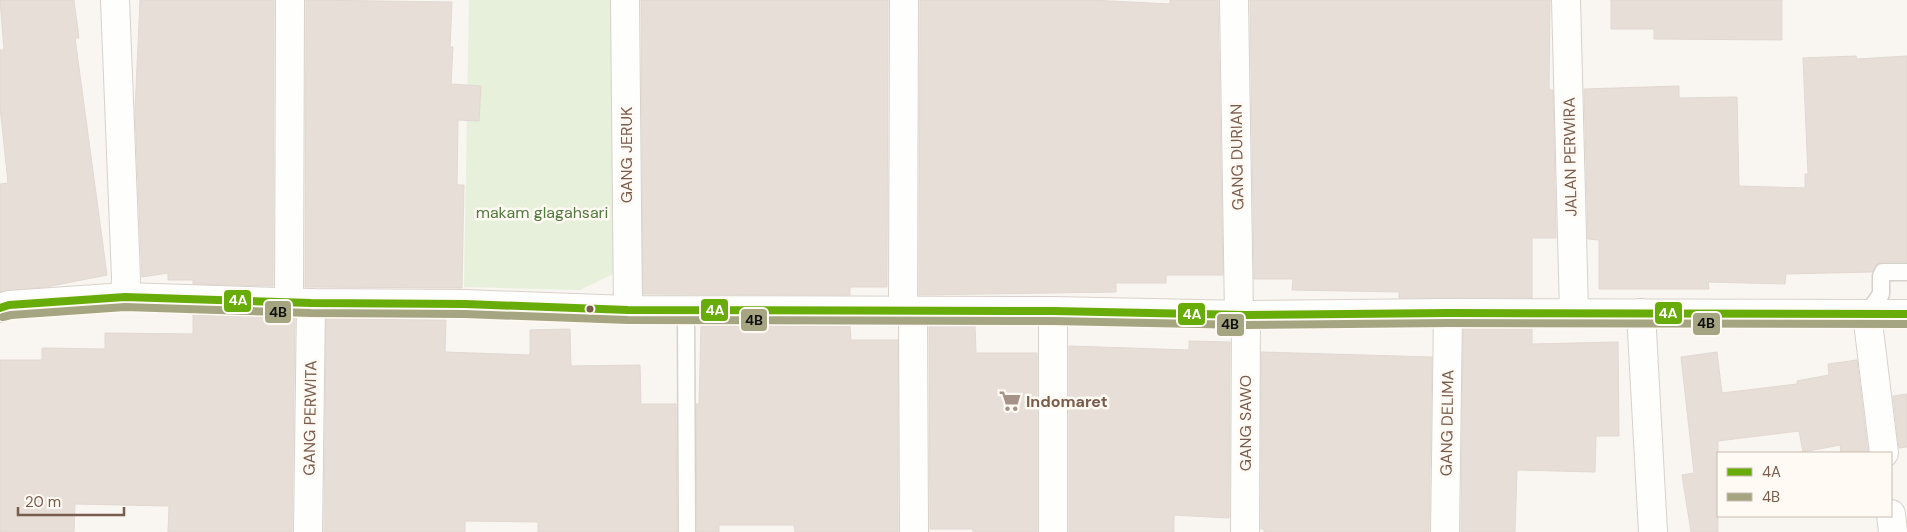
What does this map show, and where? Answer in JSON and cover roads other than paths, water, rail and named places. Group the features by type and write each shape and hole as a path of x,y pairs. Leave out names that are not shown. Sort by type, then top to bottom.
{"street":[{"path":"116,0 126,278 125,297"},
{"name":"GANG PERWITA","path":"290,0 308,532"},
{"name":"GANG JERUK","path":"625,0 628,310"},
{"path":"904,0 908,311 914,532"},
{"name":"GANG DURIAN","path":"1234,0 1243,315"},
{"name":"JALAN PERWIRA","path":"1566,0 1574,313"},
{"path":"0,308 9,305 125,297 300,303 465,304 628,310 1053,311 1243,315 1448,313 1907,314"},
{"path":"1053,311 1054,532"},
{"name":"GANG DELIMA","path":"1445,532 1448,313"},
{"path":"1640,313 1653,532"},
{"path":"1867,314 1884,452"},
{"name":"GANG SAWO","path":"1243,315 1246,532"},
{"path":"1891,517 1893,532"}],"lane":[{"path":"1867,314 1881,294 1880,276 1883,272 1907,272"},
{"path":"686,309 687,532"}],"place":[{"name":"Indomaret","path":"1010,401"}],"park label":[{"name":"makam glagahsari","path":"542,212"}]}
